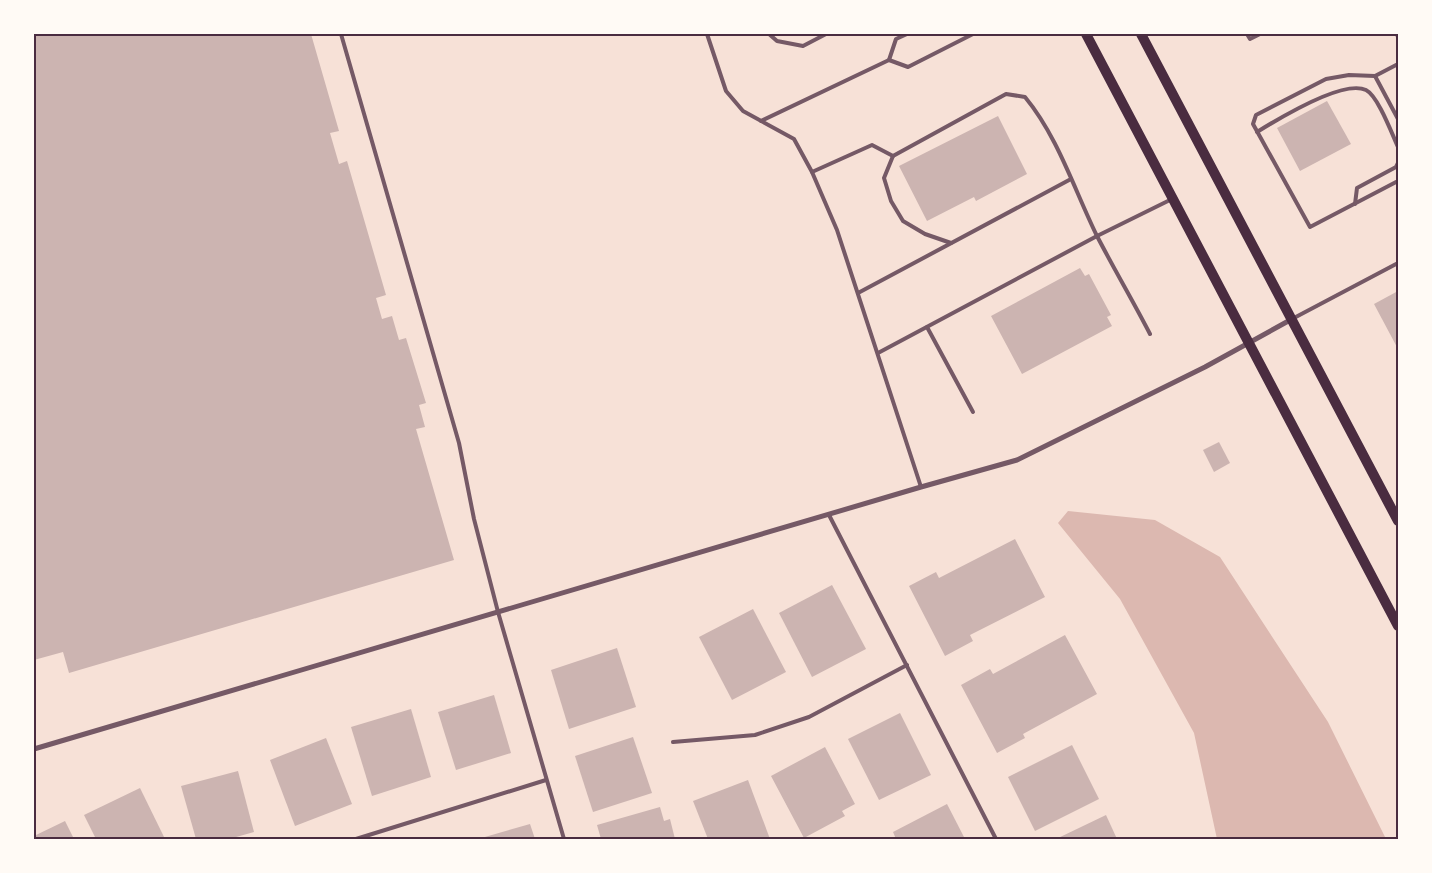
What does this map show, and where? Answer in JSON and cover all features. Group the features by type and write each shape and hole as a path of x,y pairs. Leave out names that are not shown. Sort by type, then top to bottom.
{"main road":[{"path":"1086,34 1398,626"},
{"path":"1141,34 1398,521"}],"street":[{"path":"34,749 1018,460 1292,319"}],"lane":[{"path":"341,34 459,443 474,519 498,612 564,839"},
{"path":"706,34 726,91 743,111 794,139 812,172 837,230 921,487"},
{"path":"769,34 777,41 803,46 826,34"},
{"path":"889,60 896,39 906,34"},
{"path":"761,121 889,60 908,67 973,34"},
{"path":"1246,34 1250,39 1260,34"},
{"path":"1398,64 1375,76 1349,75 1326,80 1256,115 1253,124 1310,227 1398,181"},
{"path":"1375,76 1398,119"},
{"path":"1257,132 1333,92 1354,88 1366,90 1373,97 1398,147"},
{"path":"951,243 925,234 903,221 891,201 884,178 893,156 1006,94 1024,97 1037,112 1097,236 1150,334"},
{"path":"812,172 872,145 893,156"},
{"path":"1355,204 1357,188 1396,167 1398,163"},
{"path":"858,293 1071,179"},
{"path":"878,353 1172,198"},
{"path":"1292,319 1398,263"},
{"path":"928,327 973,412"},
{"path":"829,515 996,839"},
{"path":"673,742 755,735 809,717 907,665"},
{"path":"356,839 546,780"}],"shaded area":[{"path":"1068,511 1155,520 1220,557 1328,722 1386,839 1217,839 1194,733 1120,599 1058,523"}],"building":[{"path":"34,34 311,34 339,131 330,133 339,164 347,161 386,295 376,298 382,319 392,316 399,340 406,338 426,403 419,405 425,427 416,429 454,560 69,673 63,652 34,660"},
{"path":"1327,101 1351,144 1300,171 1277,128"},
{"path":"998,116 1027,174 976,201 974,197 927,221 899,166"},
{"path":"1080,268 1085,276 1089,274 1111,315 1107,317 1112,326 1022,374 991,316"},
{"path":"1398,291 1398,349 1374,304"},
{"path":"1219,442 1230,463 1214,472 1203,450"},
{"path":"1015,539 1045,597 970,635 973,641 945,656 909,586 936,572 939,578"},
{"path":"832,585 866,649 812,677 779,613"},
{"path":"753,609 786,672 732,700 699,637"},
{"path":"1065,635 1097,694 1023,734 1025,738 997,753 961,685 990,669 993,674"},
{"path":"617,648 636,707 569,729 551,670"},
{"path":"494,695 511,753 456,770 438,712"},
{"path":"411,709 431,777 372,796 351,727"},
{"path":"900,713 931,775 879,800 848,739"},
{"path":"633,737 652,793 593,812 575,756"},
{"path":"326,738 352,804 295,826 270,760"},
{"path":"1072,745 1099,799 1035,831 1008,777"},
{"path":"825,747 855,804 842,811 845,816 804,838 771,776"},
{"path":"238,771 254,832 229,839 196,839 181,786"},
{"path":"748,780 770,839 708,839 693,801"},
{"path":"140,788 165,839 96,839 84,815"},
{"path":"947,804 965,839 896,839 893,832"},
{"path":"660,807 664,821 670,819 675,839 601,839 597,825"},
{"path":"1106,815 1117,839 1056,839"},
{"path":"65,821 74,839 34,839 34,836"},
{"path":"530,824 535,839 478,839"}]}
